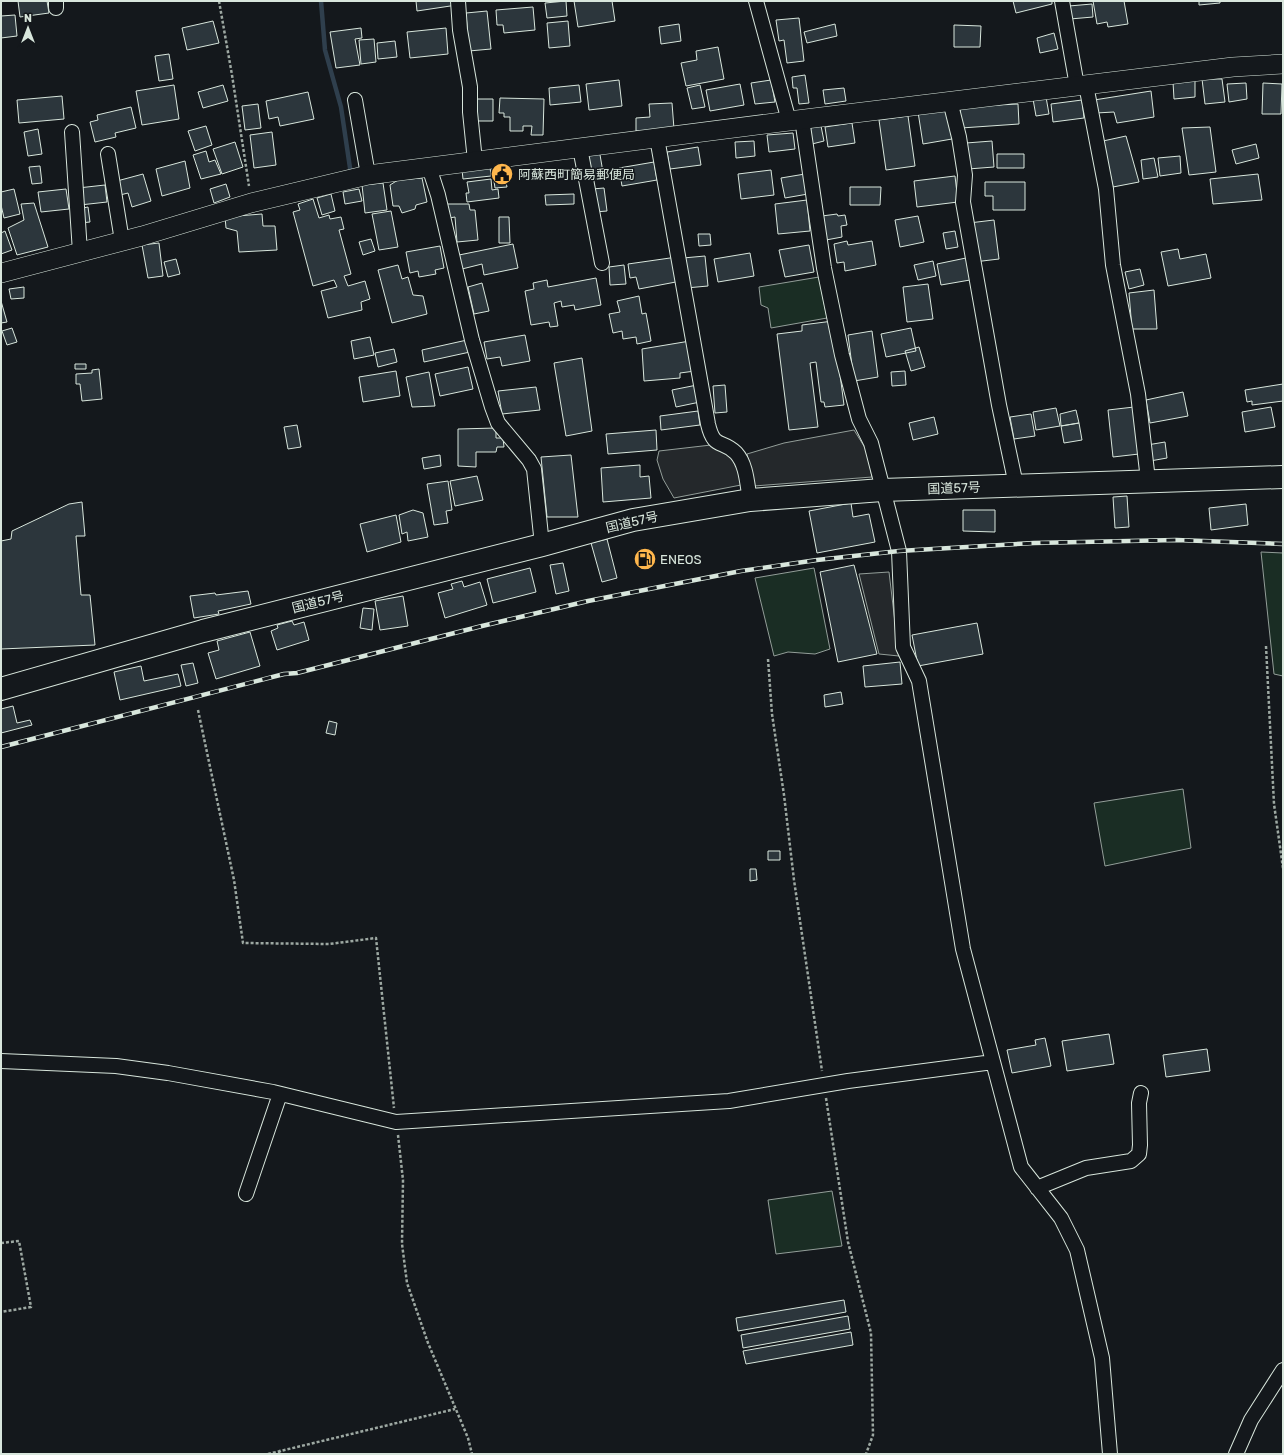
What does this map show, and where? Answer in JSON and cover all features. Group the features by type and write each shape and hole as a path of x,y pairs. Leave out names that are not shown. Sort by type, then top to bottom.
{"highway":[{"name":"国道57号","path":"1,690 203,631 542,545 633,520 750,500 882,490 1148,480 1283,477"}],"street":[{"path":"458,1 460,30 470,88 470,112 475,161"},
{"path":"756,1 795,120 842,355 859,419 870,442 899,551 904,647 919,681 963,949 1021,1167 1061,1218 1077,1250 1102,1358 1110,1454"},
{"path":"1062,1 1106,189 1113,265 1138,394 1148,480"},
{"path":"1,273 122,241 252,204 368,175 421,167 1081,85 1233,67 1283,64"},
{"path":"355,100 368,175"},
{"path":"950,101 959,137 965,175 963,202 964,210 998,397 1016,485"},
{"path":"72,132 80,252"},
{"path":"657,138 711,436 715,442 735,452 743,463 750,500"},
{"path":"580,148 602,263"},
{"path":"108,154 122,241"},
{"path":"429,167 438,195 472,340 492,408 498,423 529,460 534,469 542,545"},
{"path":"1,1062 116,1066 168,1073 280,1094 396,1122 729,1101 824,1085 993,1062"},
{"path":"1037,1188 1086,1168 1131,1161 1139,1154 1139,1103 1141,1093"},
{"path":"246,1194 280,1094"},
{"path":"1236,1454 1251,1420 1283,1370"}],"path":[{"path":"219,1 252,204"},
{"path":"1266,646 1274,804 1283,868"},
{"path":"768,659 772,714 784,795 794,880 824,1085 848,1242 871,1333 873,1435 866,1454"},
{"path":"198,710 234,880 243,943 329,944 376,938 403,1180 402,1244 407,1283 428,1342 468,1438 472,1454"},
{"path":"1,1243 19,1241 31,1307 1,1312"},
{"path":"268,1454 279,1450 455,1409"},
{"path":"279,1450 281,1454"}],"green space":[{"path":"819,277 827,318 771,328 768,308 761,305 759,287"},
{"path":"1261,552 1283,553 1283,676 1274,674"},
{"path":"814,568 830,649 815,654 788,652 774,656 755,578"},
{"path":"1183,789 1191,848 1105,866 1094,803"},
{"path":"832,1191 842,1246 776,1254 768,1200"}],"shaded area":[{"path":"854,430 867,451 872,477 754,486 747,454 784,443"},
{"path":"711,445 731,453 739,463 741,485 674,498 663,479 657,460 659,451"},
{"path":"889,572 899,656 879,654 859,574"}],"building":[{"path":"18,1 47,1 49,13 20,17"},
{"path":"416,1 456,1 457,5 417,11"},
{"path":"566,1 567,16 547,18 545,3"},
{"path":"574,1 612,1 615,21 578,27"},
{"path":"1013,1 1052,1 1052,4 1016,13"},
{"path":"1093,1 1124,1 1128,24 1108,27 1107,22 1097,24"},
{"path":"1199,1 1220,1 1220,3 1199,5"},
{"path":"1092,4 1093,17 1070,19 1069,6"},
{"path":"533,7 535,30 504,33 503,25 497,25 496,10"},
{"path":"487,11 491,49 469,51 466,13"},
{"path":"15,15 17,36 1,38 1,16"},
{"path":"799,18 804,61 787,63 784,40 779,41 776,20"},
{"path":"213,21 219,43 187,50 182,28"},
{"path":"568,21 570,46 549,48 547,23"},
{"path":"679,24 681,41 661,44 659,27"},
{"path":"835,24 837,36 807,43 804,32"},
{"path":"954,25 981,26 980,47 954,47"},
{"path":"361,28 362,38 355,39 360,65 336,68 330,32"},
{"path":"446,28 448,54 410,58 407,32"},
{"path":"1054,33 1058,49 1040,53 1037,38"},
{"path":"374,39 376,62 361,64 359,40"},
{"path":"395,41 397,57 378,59 377,43"},
{"path":"718,47 724,79 686,86 681,63 697,60 696,51"},
{"path":"169,54 173,79 159,81 155,56"},
{"path":"805,75 809,103 799,104 797,88 793,88 792,77"},
{"path":"1202,79 1222,79 1225,102 1205,104"},
{"path":"619,80 622,106 589,110 586,84"},
{"path":"771,80 775,102 755,104 751,83"},
{"path":"1195,80 1195,97 1174,99 1173,82"},
{"path":"1246,83 1247,99 1229,102 1227,84"},
{"path":"1263,83 1282,84 1281,114 1262,114"},
{"path":"740,84 744,105 710,111 706,90"},
{"path":"174,85 179,119 142,125 136,91"},
{"path":"223,85 228,101 203,108 198,92"},
{"path":"579,85 581,102 550,105 549,88"},
{"path":"700,85 705,107 692,109 687,88"},
{"path":"844,88 846,101 825,104 823,90"},
{"path":"1151,91 1154,117 1117,123 1114,112 1096,113 1094,100"},
{"path":"308,92 314,119 280,126 278,117 269,119 266,101"},
{"path":"62,96 64,119 19,123 17,100"},
{"path":"1046,97 1049,114 1036,116 1033,99"},
{"path":"500,98 544,99 543,135 531,135 532,126 523,126 523,131 510,131 510,117 504,117 504,113 499,113"},
{"path":"476,99 493,99 493,121 477,121"},
{"path":"1082,100 1084,118 1053,122 1051,104"},
{"path":"672,103 674,129 636,131 636,118 650,117 649,104"},
{"path":"258,104 261,128 245,130 242,106"},
{"path":"1018,104 1019,124 961,128 960,107"},
{"path":"131,107 136,128 115,133 116,137 95,142 90,122 98,120 97,115"},
{"path":"947,108 952,139 923,144 918,112"},
{"path":"908,116 915,166 886,170 879,120"},
{"path":"852,123 855,143 828,147 825,127"},
{"path":"206,126 212,145 195,151 188,131"},
{"path":"821,126 824,141 812,144 809,128"},
{"path":"1210,127 1216,172 1189,175 1182,128"},
{"path":"38,129 42,154 28,156 24,132"},
{"path":"272,132 276,165 254,168 250,135"},
{"path":"793,133 795,149 769,152 767,135"},
{"path":"1126,136 1139,182 1113,187 1103,141"},
{"path":"754,141 755,156 736,158 735,142"},
{"path":"992,141 994,167 968,169 966,143"},
{"path":"235,142 243,167 222,174 213,149"},
{"path":"1256,144 1259,158 1236,164 1232,150"},
{"path":"698,147 701,165 670,169 667,152"},
{"path":"599,149 604,178 589,180 584,152"},
{"path":"206,151 209,162 215,160 221,174 201,179 193,155"},
{"path":"997,154 1024,154 1024,168 997,168"},
{"path":"1180,156 1181,173 1160,176 1158,158"},
{"path":"1154,158 1158,177 1143,179 1141,160"},
{"path":"185,161 190,188 162,196 156,169"},
{"path":"654,162 657,180 622,186 619,168"},
{"path":"40,166 42,183 32,184 29,167"},
{"path":"490,167 491,176 463,179 462,170"},
{"path":"492,168 503,168 507,187 495,188"},
{"path":"771,170 774,195 741,199 738,174"},
{"path":"143,174 151,201 132,207 128,193 120,195 117,181"},
{"path":"805,174 808,194 785,198 781,178"},
{"path":"1258,174 1262,200 1213,204 1210,179"},
{"path":"955,176 958,202 917,207 914,181"},
{"path":"422,178 427,202 416,205 415,209 402,213 399,206 393,206 390,185 398,180"},
{"path":"491,179 492,190 498,189 499,198 467,202 466,193 469,193 467,182"},
{"path":"985,182 1025,182 1025,210 993,210 993,196 985,196"},
{"path":"383,183 387,210 365,213 362,185"},
{"path":"226,184 230,197 214,203 210,189"},
{"path":"105,185 107,202 80,205 78,188"},
{"path":"850,187 881,187 880,205 850,205"},
{"path":"604,188 607,211 595,212 592,189"},
{"path":"14,189 20,214 4,218 1,205 1,192"},
{"path":"66,189 69,209 41,212 38,192"},
{"path":"359,189 362,201 345,204 343,192"},
{"path":"331,194 335,211 322,215 317,198"},
{"path":"574,194 574,204 546,205 545,195"},
{"path":"313,199 319,218 329,215 330,219 341,217 344,229 339,230 351,274 344,276 348,286 365,281 370,299 361,302 362,310 328,318 321,291 337,287 334,280 313,286 293,212 300,210 298,204"},
{"path":"807,200 810,231 778,234 775,204"},
{"path":"34,203 48,247 17,255 8,228 24,220 21,204"},
{"path":"447,204 469,204 470,210 475,210 478,240 457,242 455,217 449,218"},
{"path":"88,207 90,222 80,223 78,209"},
{"path":"391,211 398,247 379,250 372,214"},
{"path":"262,214 263,226 275,226 277,250 239,252 237,231 226,228 225,217"},
{"path":"837,214 838,216 845,215 847,225 841,226 842,237 826,240 822,216"},
{"path":"918,216 924,242 900,247 895,220"},
{"path":"499,217 509,217 510,243 499,243"},
{"path":"994,220 999,259 974,262 969,223"},
{"path":"5,231 12,250 1,254 1,233"},
{"path":"955,231 958,247 946,249 943,233"},
{"path":"698,234 710,234 711,245 699,246"},
{"path":"371,239 375,251 363,255 359,242"},
{"path":"847,241 848,245 872,241 876,265 845,271 844,262 837,263 834,244"},
{"path":"159,243 163,276 148,278 142,245"},
{"path":"513,244 518,268 484,275 482,264 462,269 459,255"},
{"path":"809,245 814,272 785,277 779,250"},
{"path":"440,246 444,268 435,270 436,274 419,277 418,271 410,273 406,252"},
{"path":"1178,249 1180,259 1206,254 1211,278 1168,286 1161,252"},
{"path":"750,253 754,276 718,282 714,259"},
{"path":"705,256 708,286 686,288 683,258"},
{"path":"677,257 681,281 639,289 636,277 630,278 628,264"},
{"path":"966,258 970,280 941,285 937,264"},
{"path":"176,259 180,274 168,277 164,262"},
{"path":"933,261 936,276 918,280 914,265"},
{"path":"398,265 402,279 408,277 413,295 423,296 427,314 392,323 378,270"},
{"path":"624,265 626,284 610,285 609,267"},
{"path":"1140,269 1144,285 1129,289 1125,272"},
{"path":"596,278 601,305 575,310 574,305 562,307 561,301 554,303 558,326 550,327 549,322 531,325 525,291 534,289 533,283 547,280 548,287"},
{"path":"482,283 489,311 474,314 468,287"},
{"path":"928,284 933,319 907,322 903,287"},
{"path":"24,287 24,298 11,299 9,289"},
{"path":"1154,290 1157,329 1132,329 1129,293"},
{"path":"639,296 642,314 646,313 651,341 637,344 636,337 623,339 622,331 613,333 609,314 620,312 617,301"},
{"path":"1,301 7,322 1,323"},
{"path":"833,321 844,405 825,407 824,402 821,402 816,362 810,363 818,427 789,430 777,334 802,331 802,325"},
{"path":"12,328 17,342 7,345 2,331"},
{"path":"911,328 916,351 886,357 881,334"},
{"path":"872,331 878,377 854,381 848,335"},
{"path":"525,335 530,361 502,366 500,357 487,359 484,342"},
{"path":"370,337 374,355 354,359 351,341"},
{"path":"467,340 470,352 424,362 422,350"},
{"path":"690,341 695,371 680,373 680,378 644,381 642,349"},
{"path":"919,347 925,367 911,371 905,351"},
{"path":"394,349 397,362 378,367 375,353"},
{"path":"582,358 592,431 566,436 554,363"},
{"path":"75,364 86,364 86,369 75,369"},
{"path":"468,367 473,389 440,396 435,374"},
{"path":"99,369 102,399 82,401 80,384 76,384 76,374 92,373 92,370"},
{"path":"396,371 400,396 363,402 359,377"},
{"path":"905,371 906,385 892,386 891,372"},
{"path":"429,372 435,406 412,407 406,377"},
{"path":"1283,384 1283,401 1252,405 1252,401 1247,402 1245,390"},
{"path":"697,385 700,402 676,407 672,390"},
{"path":"725,385 727,412 715,413 713,386"},
{"path":"536,387 540,410 502,414 498,391"},
{"path":"1183,392 1188,416 1150,423 1146,400"},
{"path":"1134,407 1139,454 1113,457 1108,410"},
{"path":"1271,407 1275,427 1245,432 1242,412"},
{"path":"1056,408 1060,426 1036,430 1033,412"},
{"path":"1076,410 1079,423 1061,426 1060,414"},
{"path":"698,411 700,425 661,430 660,416"},
{"path":"1031,414 1035,436 1014,439 1010,417"},
{"path":"934,417 938,434 913,440 909,423"},
{"path":"1079,423 1082,440 1064,443 1061,426"},
{"path":"297,425 301,447 288,449 284,427"},
{"path":"496,428 496,438 503,438 504,447 497,447 496,452 476,452 476,467 458,466 458,429"},
{"path":"656,430 657,450 608,454 606,434"},
{"path":"1165,442 1167,458 1150,461 1147,445"},
{"path":"440,455 441,466 424,469 422,458"},
{"path":"571,455 578,517 547,517 541,457"},
{"path":"640,465 640,477 649,476 651,498 603,502 601,468"},
{"path":"477,476 483,500 455,506 450,481"},
{"path":"448,481 452,510 446,511 448,523 434,525 427,484"},
{"path":"1127,496 1129,527 1115,528 1113,497"},
{"path":"82,502 85,536 76,536 81,595 90,595 95,645 1,649 1,541 11,539 12,531 69,504"},
{"path":"851,503 853,517 869,514 875,542 817,553 809,511"},
{"path":"1246,504 1248,525 1211,530 1209,508"},
{"path":"413,510 423,513 428,537 408,541 407,532 402,534 399,515"},
{"path":"963,510 995,510 995,532 963,531"},
{"path":"396,515 401,542 367,552 360,524"},
{"path":"607,539 617,578 602,582 591,543"},
{"path":"563,563 569,591 556,594 550,565"},
{"path":"854,565 877,654 838,662 820,572"},
{"path":"530,568 536,592 493,603 487,579"},
{"path":"462,581 464,587 480,582 487,605 445,618 438,593 453,589 451,584"},
{"path":"248,591 251,604 218,611 219,614 194,618 190,596 215,593 216,595"},
{"path":"403,596 408,626 380,630 375,601"},
{"path":"363,608 374,609 372,630 360,628"},
{"path":"292,621 294,625 304,622 309,640 277,650 271,631 278,628 277,625"},
{"path":"977,623 983,654 918,666 912,635"},
{"path":"250,632 260,666 216,679 208,653 219,650 217,641"},
{"path":"900,662 902,684 865,687 863,666"},
{"path":"193,663 198,683 186,686 181,665"},
{"path":"141,666 144,681 178,674 181,686 120,700 114,672"},
{"path":"841,692 843,704 825,707 824,695"},
{"path":"13,706 17,723 30,720 32,725 1,733 1,709"},
{"path":"329,721 337,723 335,735 326,733"},
{"path":"768,851 780,851 780,860 768,860"},
{"path":"750,869 756,869 757,880 750,881"},
{"path":"1109,1034 1114,1064 1067,1071 1062,1041"},
{"path":"1045,1038 1051,1066 1012,1073 1007,1050 1036,1045 1035,1040"},
{"path":"1207,1049 1210,1071 1166,1077 1163,1055"},
{"path":"844,1300 846,1312 738,1331 736,1318"},
{"path":"848,1316 850,1329 743,1348 741,1335"},
{"path":"851,1332 853,1345 746,1364 743,1351"}],"waterway":[{"path":"321,1 325,50 341,107 350,168"}],"railway":[{"path":"1,747 284,674 297,673 482,626 588,601 741,571 817,560 899,551 1034,543 1176,540 1283,544"}],"place":[{"name":"阿蘇西町簡易郵便局","path":"502,174"},
{"name":"ENEOS","path":"645,559"}]}
